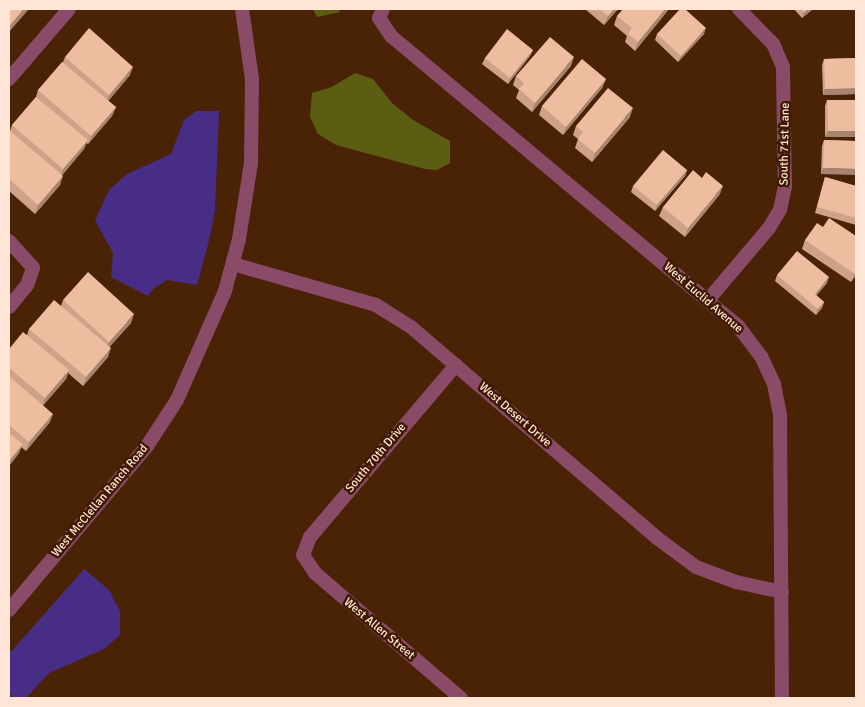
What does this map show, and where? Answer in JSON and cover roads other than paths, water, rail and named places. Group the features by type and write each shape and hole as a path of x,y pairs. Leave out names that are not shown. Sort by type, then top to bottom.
{"street":[{"path":"9,79 69,9"},
{"name":"West McClellan Ranch Road","path":"9,610 120,481 177,400 202,346 233,264 251,164 252,79 242,9"},
{"name":"South 71st Lane","path":"708,300 769,228 780,210 785,186 783,67 772,44 739,9"},
{"name":"West Euclid Avenue","path":"381,13 391,36 708,300 738,326 761,356 774,384 780,415 782,698"},
{"path":"9,241 33,268 27,285 9,307"},
{"name":"West Desert Drive","path":"233,264 376,306 411,327 657,538 696,567 736,582 782,592"},
{"name":"South 70th Drive","path":"302,555 310,537 456,364"},
{"name":"West Allen Street","path":"302,555 315,574 461,698"}]}
